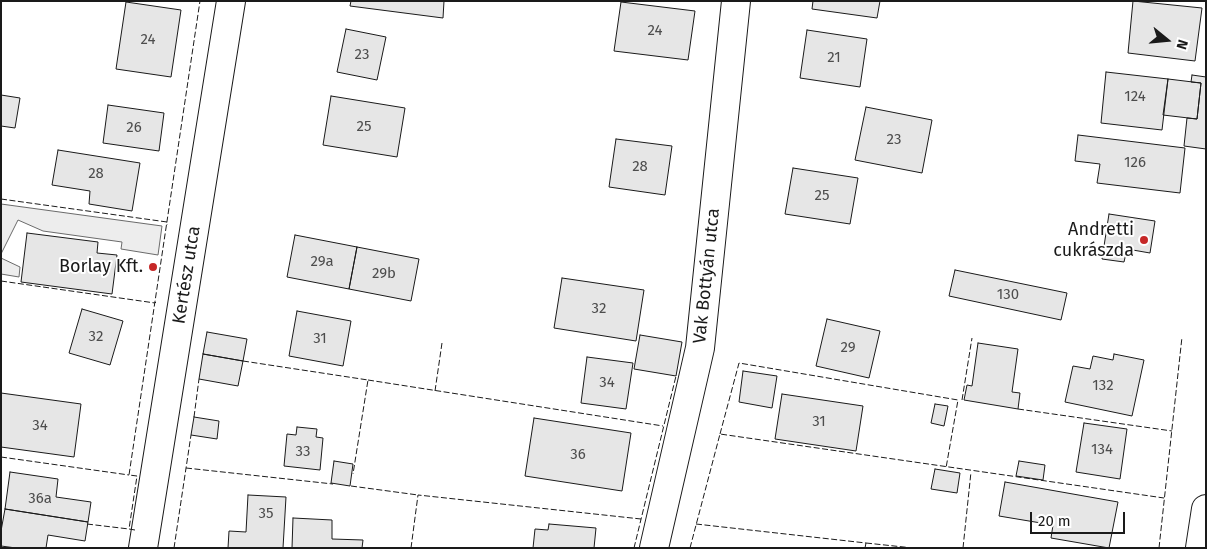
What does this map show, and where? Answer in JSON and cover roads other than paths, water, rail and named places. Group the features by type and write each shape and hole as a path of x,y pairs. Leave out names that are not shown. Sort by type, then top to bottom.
{"street":[{"name":"Kertész utca","path":"143,548 231,1"},
{"name":"Vak Bottyán utca","path":"654,548 700,348 736,1"},
{"path":"1200,548 1206,509"}],"place":[{"name":"Andretti cukrászda","path":"1144,240"},
{"name":"Borlay Kft.","path":"153,267"}]}
